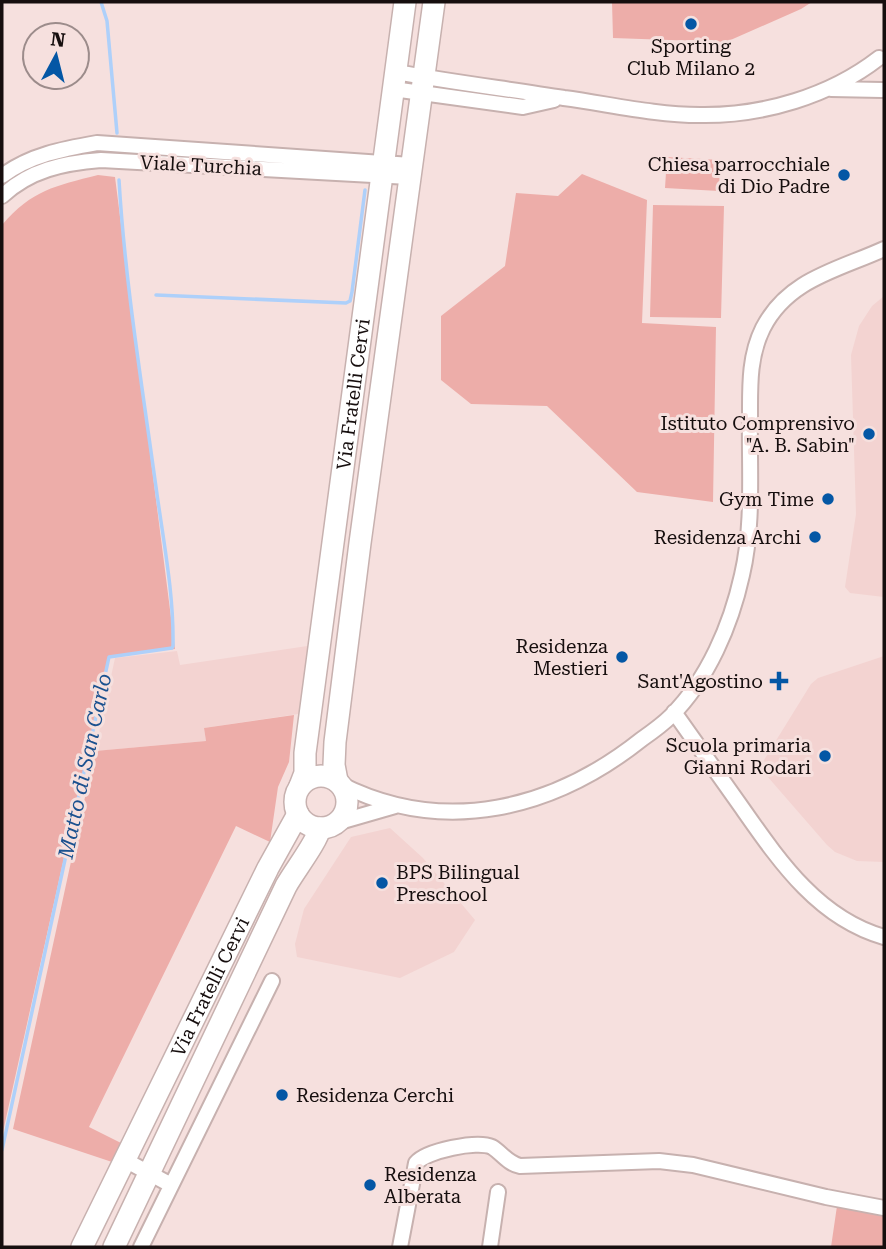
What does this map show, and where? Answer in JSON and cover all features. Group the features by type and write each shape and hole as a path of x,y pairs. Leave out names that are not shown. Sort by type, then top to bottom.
{"street":[{"name":"Via Fratelli Cervi","path":"300,786 305,773 404,2"},
{"name":"Via Fratelli Cervi","path":"339,783 334,765 338,715 434,2"},
{"path":"394,81 523,107 565,98 675,114 702,115 758,110 830,89 865,70 882,55"},
{"path":"830,89 883,91 876,71 882,55"},
{"name":"Viale Turchia","path":"2,176 13,168 52,152 97,144 410,171"},
{"name":"Viale Turchia","path":"2,197 20,181 56,165 101,160 382,169"},
{"path":"396,806 328,825 305,822 298,814 295,797 300,786 313,776 321,775 396,806 446,811 505,808 542,798 600,770 674,712 695,685 714,653 727,624 743,574 748,534 751,369 762,330 779,305 804,283 884,249"},
{"path":"674,712 775,855 797,881 841,919 884,937"},
{"path":"328,825 343,815 347,805 346,794 339,783"},
{"name":"Via Fratelli Cervi","path":"82,1247 265,875 298,814"},
{"name":"Via Fratelli Cervi","path":"114,1247 286,886 297,865 328,825"},
{"path":"141,1247 272,981"},
{"name":"Via Fratelli Cervi","path":"228,1009 250,1022"},
{"path":"400,1247 416,1163 428,1154 483,1145 495,1149 509,1162 520,1166 659,1161 693,1164 826,1197 884,1208"},
{"path":"125,1160 171,1185"},
{"path":"490,1247 498,1192"}],"shaded area":[{"name":"Sporting Club Milano 2","path":"612,2 812,2 726,42 613,38"},
{"path":"667,157 720,160 719,191 665,188"},
{"path":"582,174 647,200 642,323 716,327 713,502 637,492 547,406 471,404 441,380 441,316 505,266 516,193 558,196"},
{"path":"98,175 115,177 175,649 109,656 2,1136 2,225 24,204 45,191"},
{"path":"653,205 724,206 721,318 650,317"},
{"name":"Istituto Comprensivo \"A. B. Sabin\"","path":"884,296 884,597 850,593 845,587 856,514 851,355 859,326 872,306"},
{"path":"314,645 305,713 204,728 206,741 95,751 115,658 177,651 180,665"},
{"name":"Scuola primaria Gianni Rodari","path":"884,656 884,862 857,861 835,852 827,845 767,776 764,760 811,684 818,678"},
{"path":"294,715 289,762 278,787 270,842 236,826 89,1127 123,1144 112,1162 13,1129 95,751 206,741 204,728"},
{"name":"BPS Bilingual Preschool","path":"390,828 423,858 475,920 454,952 400,978 297,957 295,944 304,909 351,837"},
{"path":"837,1206 884,1212 884,1247 831,1247"}],"waterway":[{"name":"Matto di San Carlo","path":"101,2 107,21 117,133"},
{"name":"Matto di San Carlo","path":"2,1150 109,657 173,646 170,586 130,295 119,180"},
{"path":"156,295 346,303 350,301 365,190"}],"place":[{"name":"Sporting Club Milano 2","path":"691,24"},
{"name":"Chiesa parrocchiale di Dio Padre","path":"844,175"},
{"name":"Istituto Comprensivo \"A. B. Sabin\"","path":"869,434"},
{"name":"Gym Time","path":"828,499"},
{"name":"Residenza Archi","path":"815,537"},
{"name":"Residenza Mestieri","path":"622,657"},
{"name":"Sant'Agostino","path":"779,681"},
{"name":"Scuola primaria Gianni Rodari","path":"825,756"},
{"name":"BPS Bilingual Preschool","path":"382,883"},
{"name":"Residenza Cerchi","path":"282,1095"},
{"name":"Residenza Alberata","path":"370,1185"}]}
